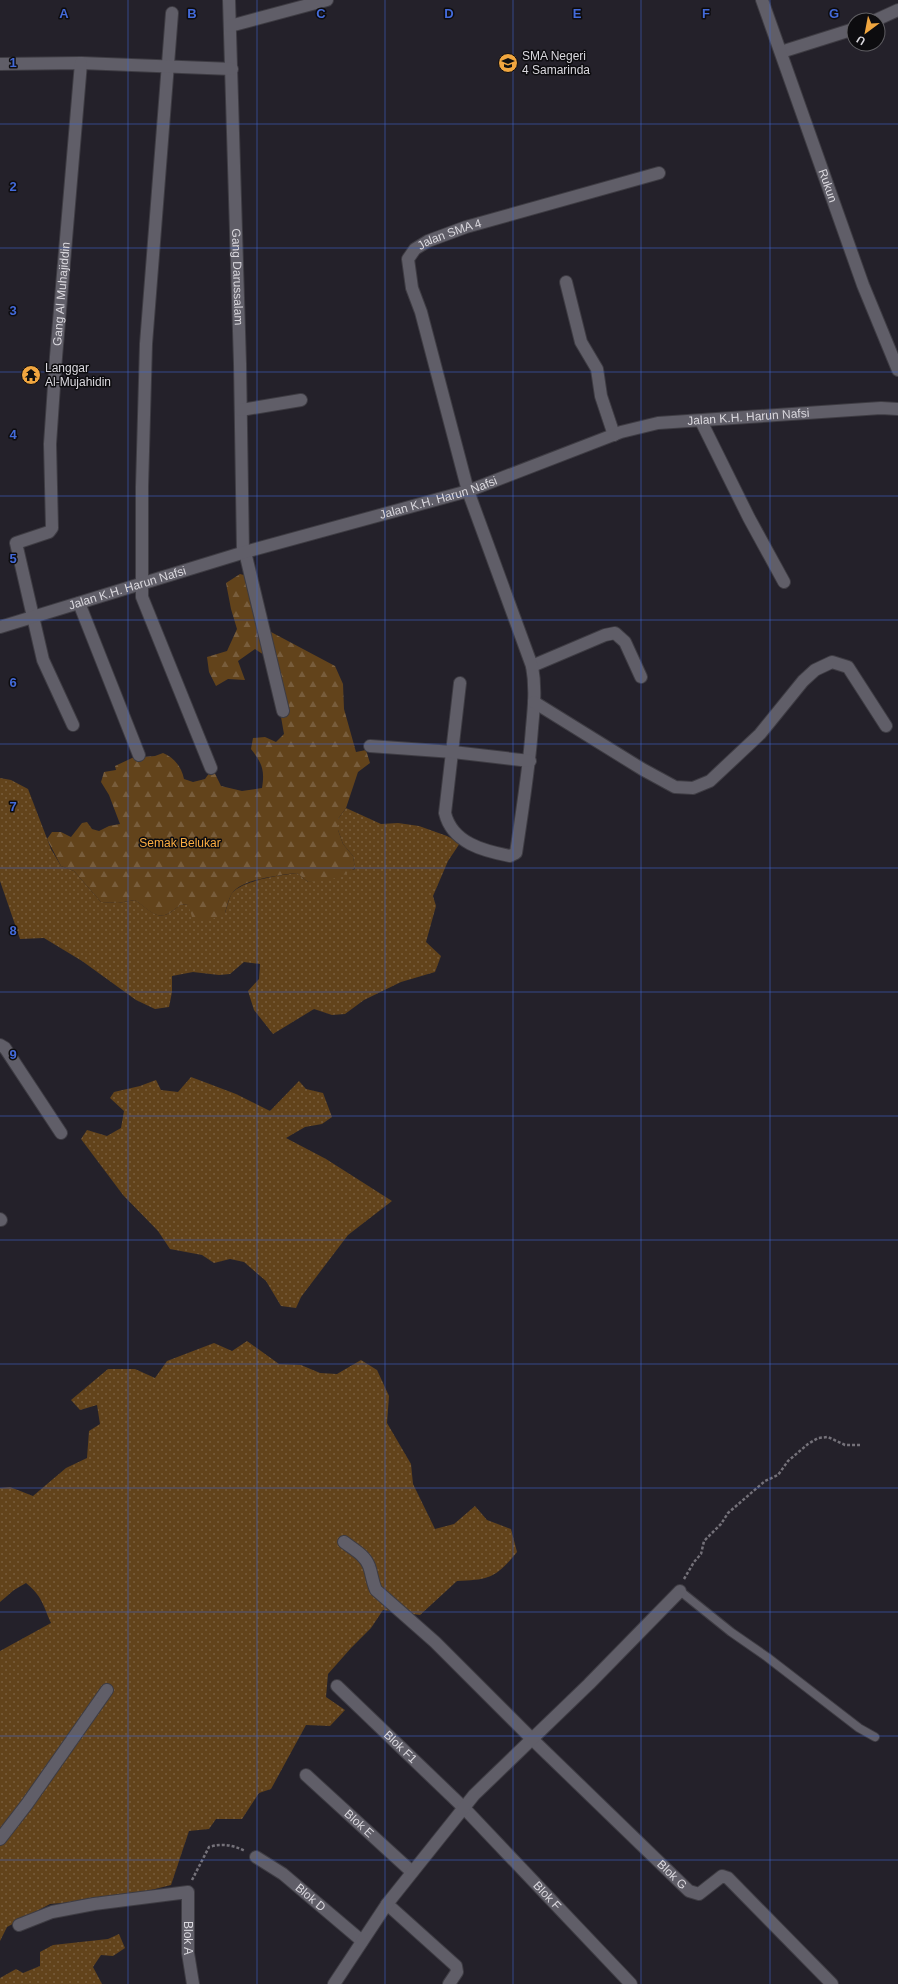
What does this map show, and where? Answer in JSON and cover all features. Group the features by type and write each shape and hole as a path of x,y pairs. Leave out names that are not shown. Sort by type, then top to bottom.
{"street":[{"name":"Gang Darussalam","path":"229,0 244,552 283,711"},
{"path":"230,26 328,0"},
{"name":"Rukun","path":"762,0 863,285 898,370"},
{"path":"886,15 898,10"},
{"path":"172,13 146,344 141,584 142,597 211,768"},
{"path":"781,52 846,32"},
{"path":"0,64 82,63 232,68"},
{"name":"Gang Al Muhajiddin","path":"33,617 16,543 49,532 52,528 50,444 56,357 82,63"},
{"name":"Jalan SMA 4","path":"468,491 421,312 412,288 408,265 410,254 428,241 466,227 659,173"},
{"path":"566,282 581,342 597,369 601,396 617,434"},
{"path":"241,410 301,400"},
{"name":"Jalan K.H. Harun Nafsi","path":"881,408 898,404"},
{"name":"Jalan K.H. Harun Nafsi","path":"0,627 244,552 468,491 617,434 658,423 881,408 898,409"},
{"path":"701,421 749,518 784,582"},
{"path":"460,683 446,813 447,822 452,830 476,848 510,856 516,853 530,761 535,690 532,666 468,491"},
{"path":"80,603 139,755"},
{"path":"33,617 43,660 73,725"},
{"path":"532,666 605,635 614,633 625,642 641,677"},
{"path":"534,702 675,788 693,788 710,781 760,734 807,677 823,664 832,662 848,667 886,726"},
{"path":"370,746 453,752 530,761"},
{"path":"0,1045 5,1048 61,1133"},
{"path":"344,1542 363,1556 369,1566 371,1581 376,1590 435,1642 532,1739"},
{"path":"334,1984 387,1904 474,1795 680,1591"},
{"name":"Blok F1","path":"337,1686 464,1808"},
{"path":"0,1839 27,1804 107,1690"},
{"name":"Blok G","path":"532,1739 689,1891 699,1894 722,1876 728,1878 832,1984"},
{"name":"Blok E","path":"306,1775 412,1872"},
{"name":"Blok F","path":"464,1808 630,1983"},
{"name":"Blok D","path":"256,1857 283,1874 362,1941"},
{"path":"19,1925 52,1912 94,1904 188,1892"},
{"name":"Blok A","path":"188,1892 188,1953 193,1984"},
{"path":"387,1904 456,1966 457,1972 449,1984"}],"lane":[{"path":"680,1591 731,1632 767,1656 795,1679 875,1737"}],"path":[{"path":"680,1591 687,1572 701,1554 704,1541 721,1524 728,1513 765,1481 778,1475 788,1461 805,1446 818,1438 828,1437 845,1445 860,1445"},
{"path":"188,1892 197,1867 209,1847 218,1844 234,1846 256,1857"}],"green space":[{"name":"Semak Belukar","path":"240,574 251,577 253,608 271,632 335,666 343,684 344,709 356,752 366,750 370,763 358,772 346,808 338,819 338,830 343,844 353,856 355,868 344,875 327,880 308,882 297,873 263,878 245,884 233,892 229,899 225,913 206,922 192,917 188,904 180,905 167,914 157,915 135,900 118,903 101,902 74,871 61,866 47,839 52,832 61,832 71,837 82,823 87,822 92,829 99,831 109,826 120,824 109,795 101,782 104,772 116,770 115,766 132,758 155,756 163,753 171,757 177,763 184,779 193,782 205,779 210,772 204,751 221,786 242,791 262,788 263,771 258,758 251,749 253,738 265,737 276,742 284,734 281,717 264,655 255,649 238,661 245,680 228,679 216,686 209,672 207,657 227,651 237,629 226,583"},
{"path":"0,778 11,780 28,789 51,849 61,866 74,871 101,902 118,903 135,900 157,915 167,914 180,905 188,904 225,913 232,893 237,888 253,881 297,873 308,882 355,869 353,856 343,844 338,830 338,819 346,808 381,824 398,823 419,826 447,836 460,843 448,861 433,896 436,906 426,942 441,956 435,972 401,982 364,1000 345,1014 332,1015 314,1009 273,1034 254,1010 248,991 259,979 260,964 244,962 230,974 219,975 193,972 172,976 172,992 169,1007 155,1009 136,1000 82,961 44,938 20,939 0,881"},
{"path":"191,1077 236,1094 270,1111 299,1081 306,1089 323,1093 332,1117 322,1124 305,1127 286,1138 326,1159 392,1201 348,1235 301,1297 296,1308 281,1306 266,1281 244,1262 230,1259 214,1263 202,1255 170,1249 158,1231 123,1195 81,1139 87,1130 107,1136 121,1128 124,1111 110,1098 114,1092 140,1086 156,1080 161,1090 178,1092"},
{"path":"247,1341 279,1364 301,1365 320,1373 337,1374 361,1360 377,1370 389,1396 387,1423 411,1464 413,1484 435,1529 454,1524 475,1506 487,1520 511,1529 517,1552 510,1561 491,1576 477,1580 457,1581 420,1615 383,1610 371,1628 328,1674 326,1697 345,1710 330,1726 306,1725 271,1789 259,1793 242,1819 216,1819 209,1829 189,1831 171,1885 135,1894 86,1901 50,1904 7,1927 0,1941 0,1651 51,1623 36,1592 26,1583 14,1590 0,1602 0,1488 10,1487 33,1496 66,1468 87,1458 89,1431 100,1424 97,1405 80,1410 71,1400 108,1369 135,1369 155,1378 167,1361 214,1343 232,1351"},
{"path":"119,1934 125,1948 113,1956 101,1955 93,1967 102,1984 0,1984 0,1978 16,1969 23,1973 40,1966 40,1952 53,1945 108,1939"}],"place":[{"name":"SMA Negeri 4 Samarinda","path":"508,63"},
{"name":"Langgar Al-Mujahidin","path":"31,375"}]}
